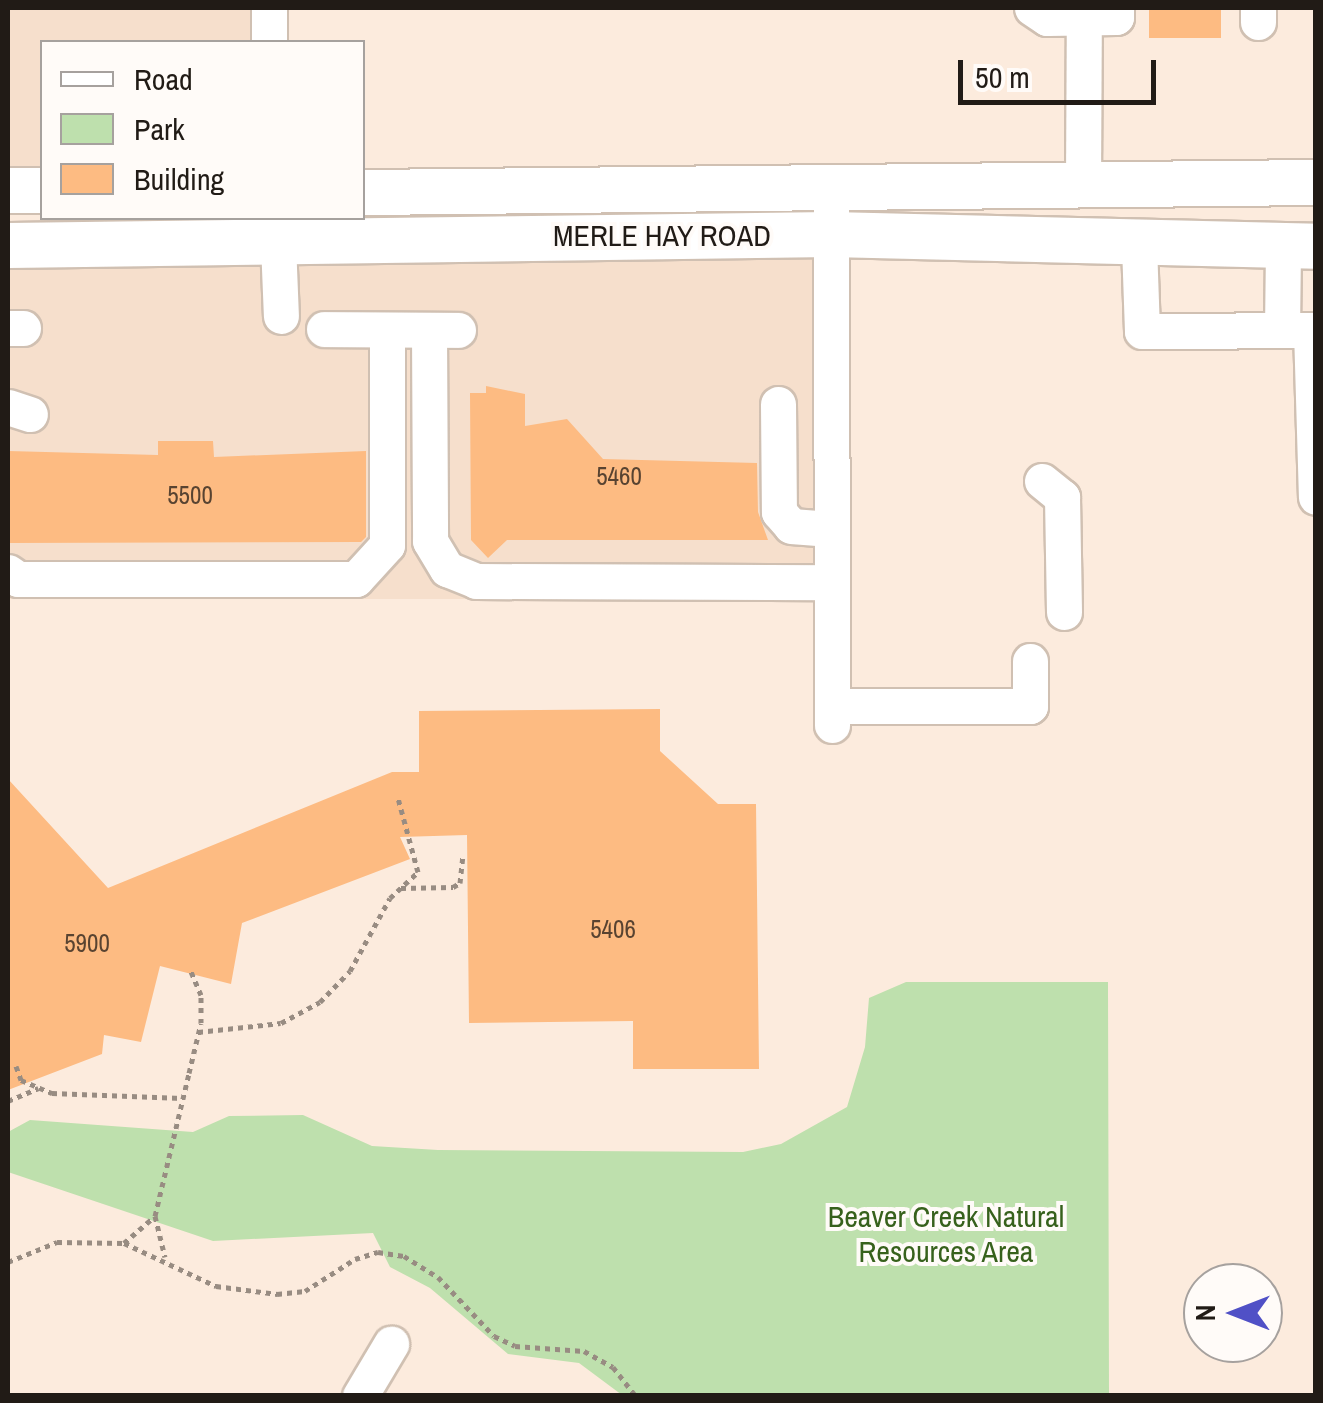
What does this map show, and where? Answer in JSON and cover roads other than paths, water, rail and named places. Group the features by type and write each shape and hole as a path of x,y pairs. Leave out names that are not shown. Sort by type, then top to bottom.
{"main road":[{"name":"MERLE HAY ROAD","path":"8,245 278,228 831,213 1083,184 1316,182"},
{"path":"8,190 40,190"},
{"name":"MERLE HAY ROAD","path":"365,192 831,213 1139,245 1299,246"}],"street":[{"path":"269,8 269,40"},
{"path":"1032,8 1047,18 1100,12 1083,184"},
{"path":"831,213 843,483 831,529 831,582 843,624 832,716 1009,716 1030,706 1030,661"},
{"path":"278,228 281,316"},
{"path":"1139,245 1142,331 1303,330"},
{"path":"1299,246 1316,497"},
{"path":"324,329 444,330 430,542 446,569 476,581 831,582"},
{"path":"8,572 18,579 356,579 387,545 373,414 388,330"},
{"path":"831,529 791,526 779,512 785,404 842,405"},
{"path":"1042,481 1062,497 1064,612"},
{"path":"360,1396 390,1344"}],"park label":[{"name":"Beaver Creek Natural Resources Area","path":"946,1233"}]}
